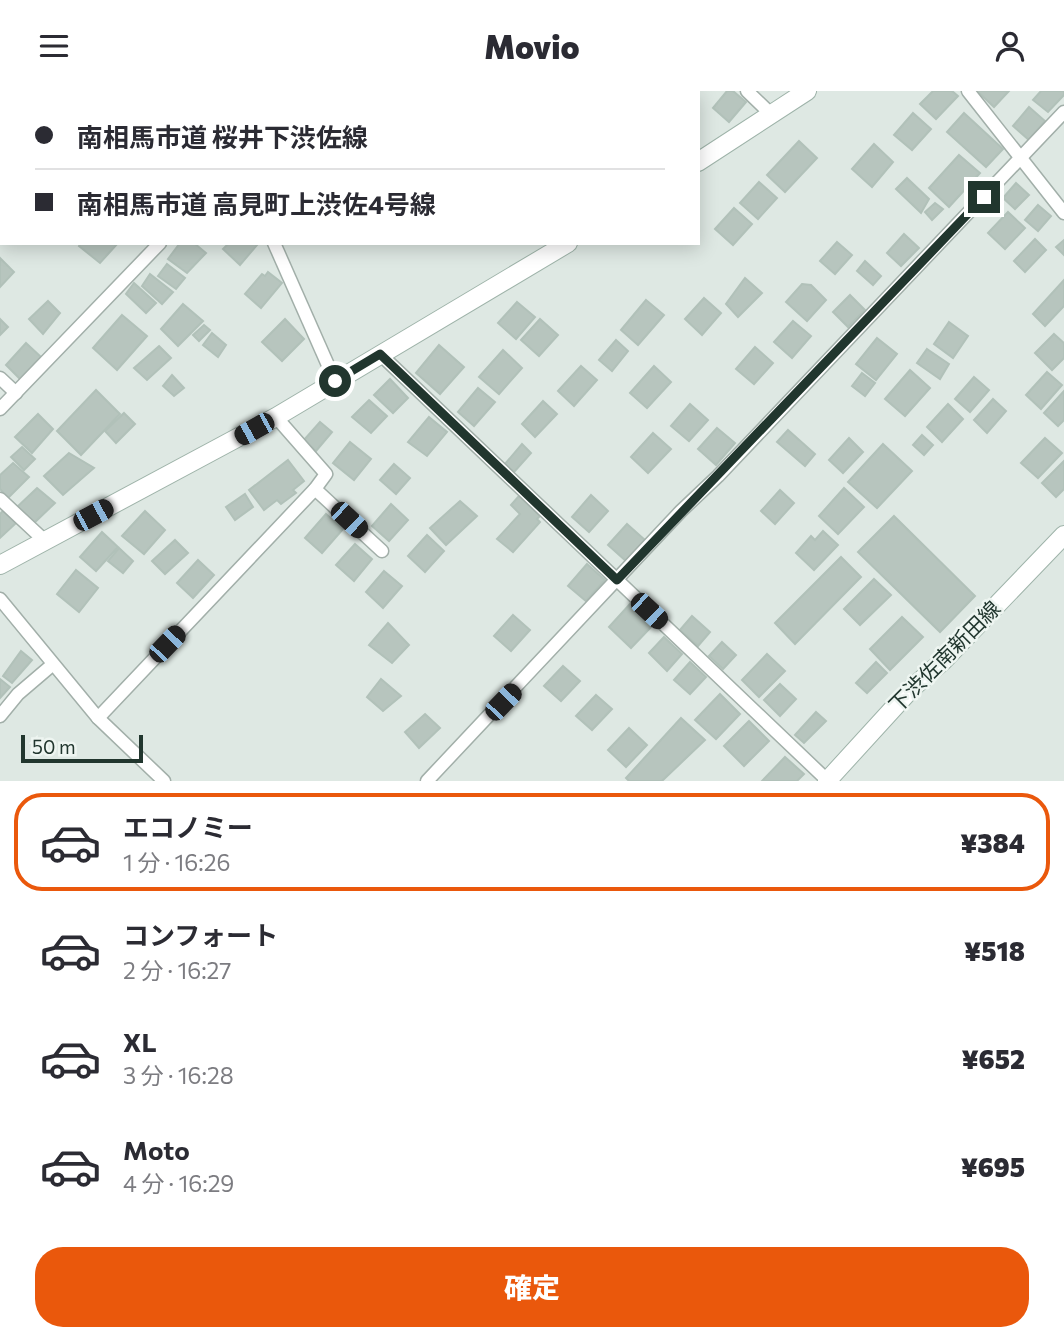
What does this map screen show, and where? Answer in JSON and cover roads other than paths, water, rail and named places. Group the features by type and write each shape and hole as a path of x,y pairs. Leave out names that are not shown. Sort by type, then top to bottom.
{"street":[{"path":"747,91 772,115"},
{"path":"700,161 807,91"},
{"path":"968,91 1064,213"},
{"path":"427,781 1064,112"},
{"path":"0,409 158,245"},
{"path":"275,245 335,381"},
{"path":"0,565 276,417 565,245"},
{"path":"380,354 827,781"},
{"path":"0,378 16,393"},
{"path":"97,718 315,489 326,474 276,417"},
{"path":"315,489 382,551"},
{"path":"0,499 45,541"},
{"name":"下渋佐南新田線","path":"827,781 911,689 943,661 1064,535"},
{"path":"0,599 97,718 164,781"},
{"path":"0,716 18,694 52,665"}]}
